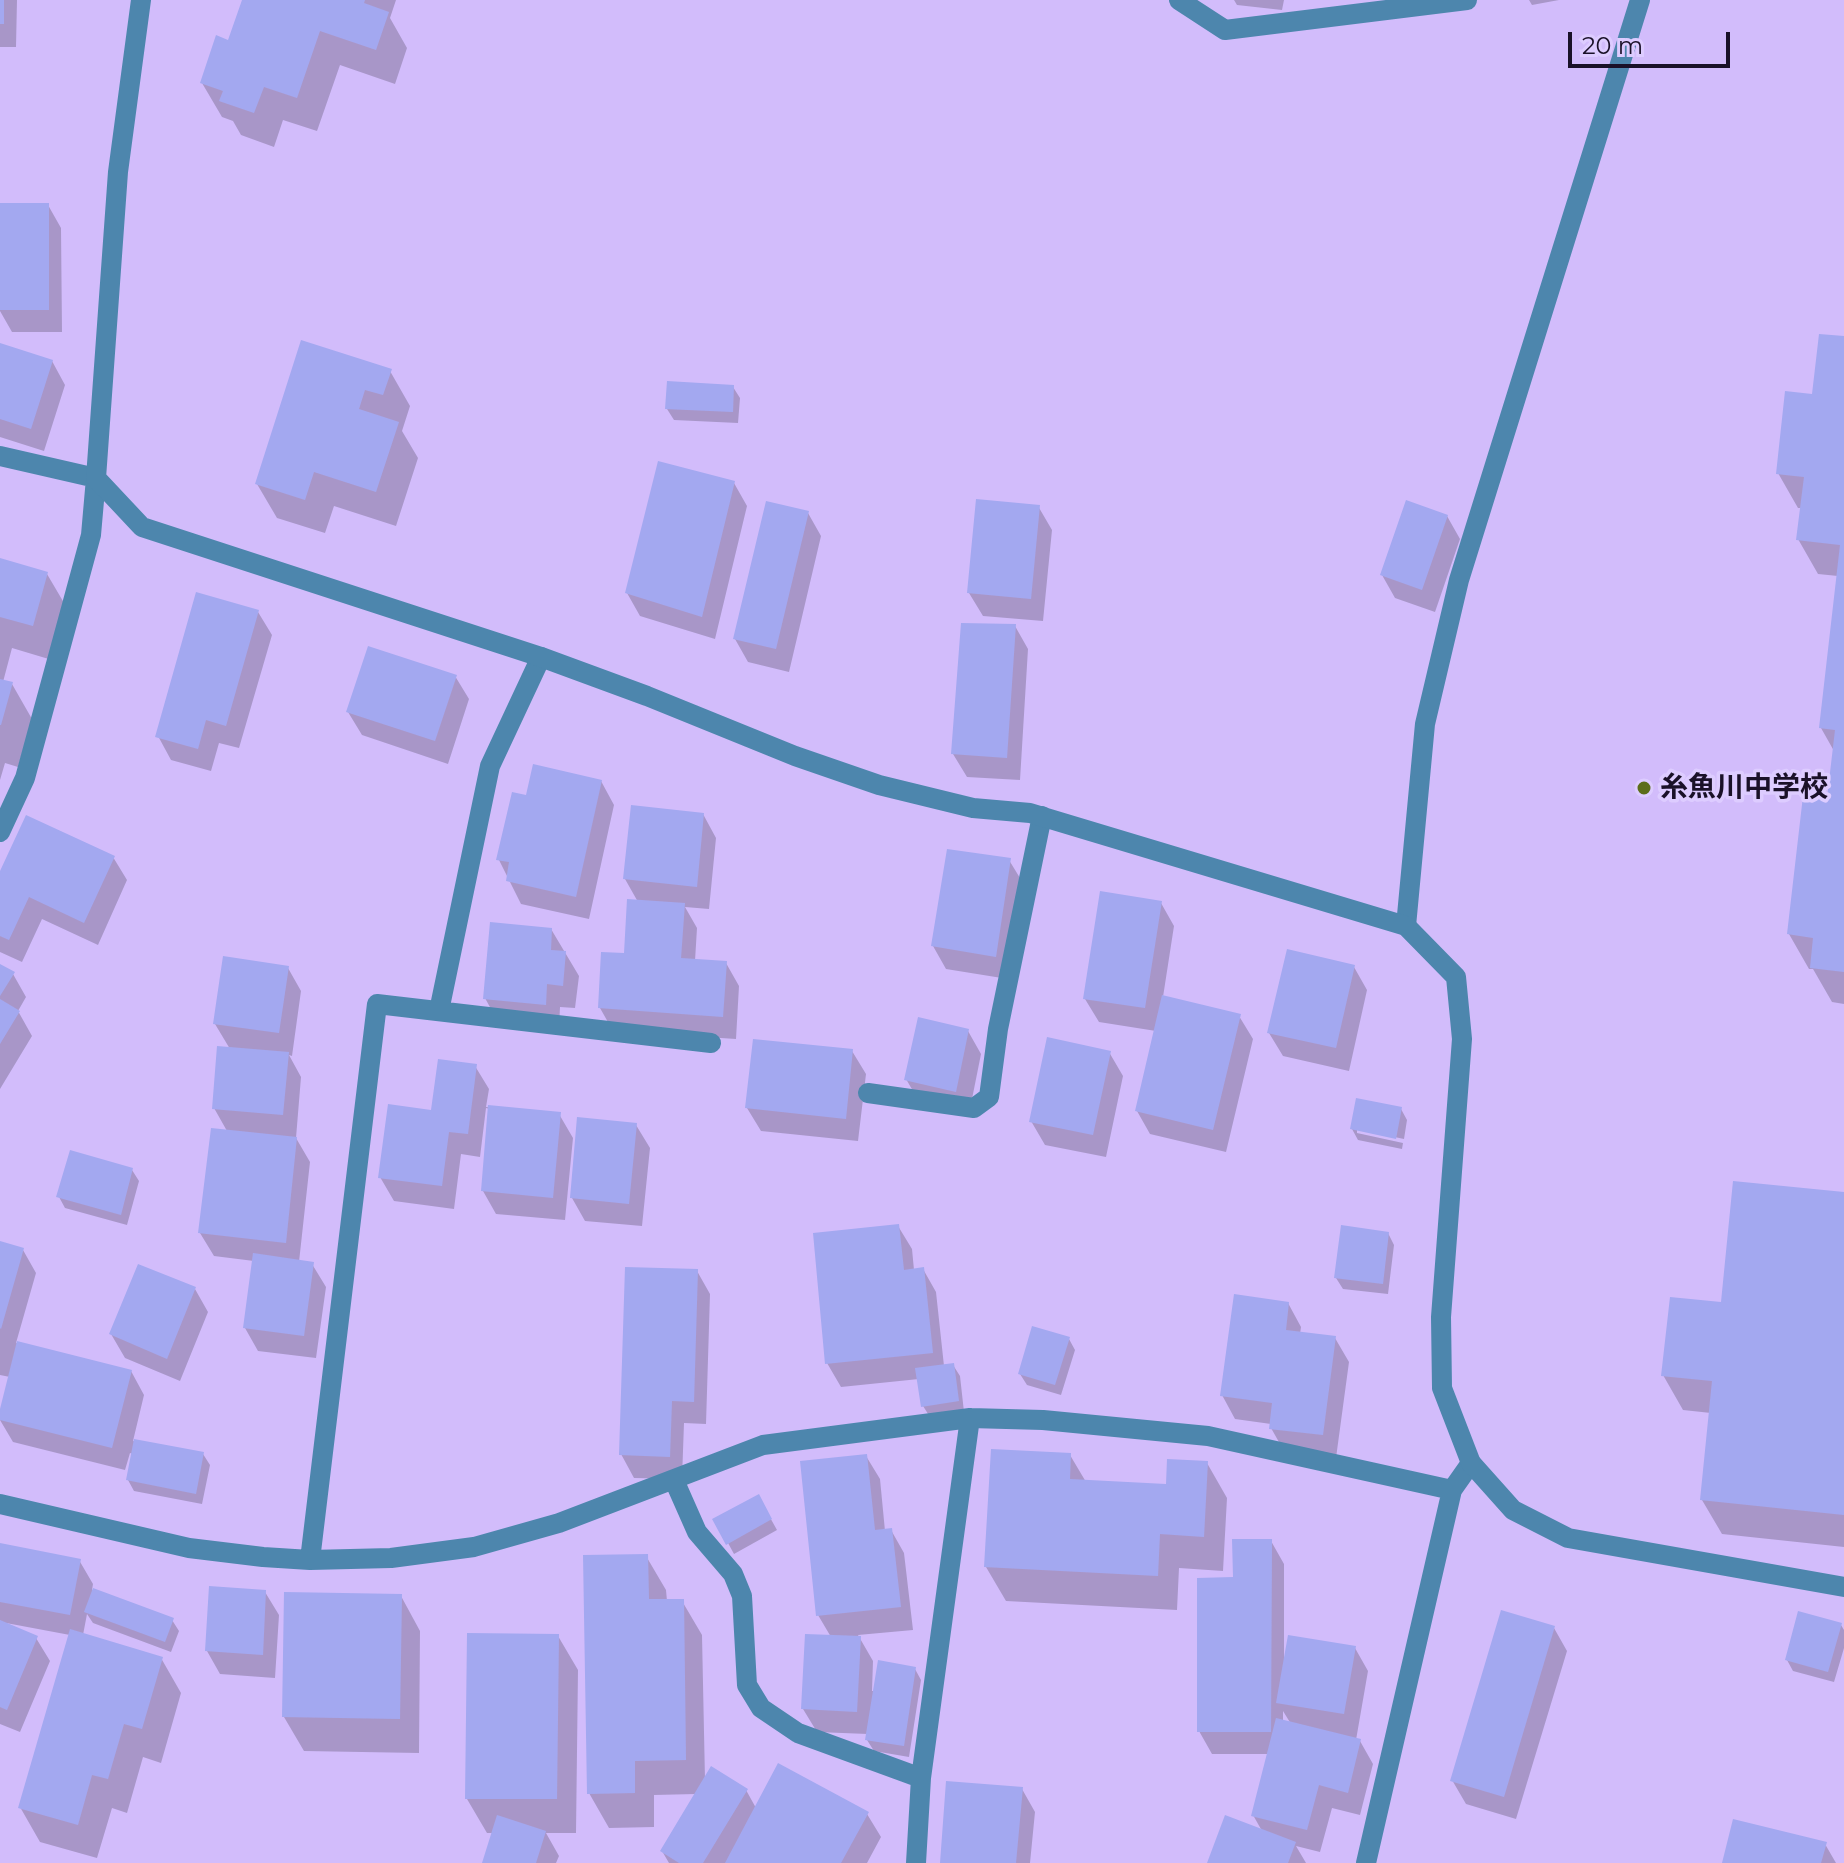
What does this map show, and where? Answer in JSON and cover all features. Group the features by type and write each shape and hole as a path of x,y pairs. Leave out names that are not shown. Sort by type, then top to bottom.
{"street":[{"path":"0,832 25,778 91,535 118,172 141,0"},
{"path":"1179,0 1225,30 1467,0"},
{"path":"1406,926 1425,724 1459,580 1640,0"},
{"path":"0,456 96,478 142,527 541,657 795,756 879,785 973,808 1042,816 1406,926 1456,977 1462,1039 1441,1317 1442,1388 1471,1463 1513,1510 1568,1538 1844,1587"},
{"path":"439,1011 490,766 541,657"},
{"path":"868,1093 974,1108 989,1097 998,1029 1042,816"},
{"path":"310,1560 377,1004 711,1043"},
{"path":"0,1504 189,1548 310,1560 391,1558 474,1547 559,1523 763,1445 970,1418 1043,1420 1208,1436 1452,1490"},
{"path":"916,1863 921,1778 970,1418"},
{"path":"1366,1863 1452,1490 1471,1463"},
{"path":"674,1480 697,1532 733,1574 742,1596 747,1685 761,1708 798,1733 921,1778"}],"building":[{"path":"0,0 4,0 4,24 0,24"},
{"path":"242,0 365,0 364,3 389,12 376,50 320,31 297,98 264,87 254,113 219,101 223,91 200,83 216,35 228,40"},
{"path":"0,203 49,203 49,310 0,310"},
{"path":"1819,334 1844,336 1844,972 1810,968 1813,938 1787,934 1803,796 1827,798 1835,730 1819,728 1840,545 1796,540 1804,477 1776,474 1785,391 1812,394"},
{"path":"301,340 392,369 383,395 365,390 359,409 399,422 376,492 314,472 305,500 255,484"},
{"path":"0,343 53,360 31,429 0,419"},
{"path":"667,381 734,385 733,412 665,409"},
{"path":"658,461 735,481 702,617 625,593"},
{"path":"976,499 1040,505 1031,599 967,593"},
{"path":"1406,500 1448,515 1422,590 1380,575"},
{"path":"766,501 809,511 776,649 733,639"},
{"path":"0,558 48,572 33,626 0,617"},
{"path":"196,592 259,610 226,726 206,720 198,749 155,737"},
{"path":"961,623 1016,624 1007,758 951,754"},
{"path":"368,646 457,675 435,741 346,712"},
{"path":"0,679 13,682 1,725 0,725"},
{"path":"533,764 602,780 576,897 506,881 509,862 496,860 512,792 526,795"},
{"path":"631,805 704,813 697,887 623,879"},
{"path":"26,815 115,856 84,923 29,897 9,940 0,936 0,871"},
{"path":"947,849 1011,858 996,957 931,946"},
{"path":"1100,891 1162,901 1145,1008 1083,999"},
{"path":"627,899 685,903 681,958 727,961 723,1017 598,1008 601,952 624,953"},
{"path":"490,922 552,928 551,950 566,951 563,986 547,984 546,1005 483,999"},
{"path":"1287,949 1355,965 1336,1048 1267,1033"},
{"path":"223,956 289,966 279,1033 213,1024"},
{"path":"0,964 15,972 0,996"},
{"path":"1162,995 1241,1014 1213,1130 1135,1111"},
{"path":"0,999 20,1011 0,1044"},
{"path":"918,1017 969,1029 956,1092 904,1080"},
{"path":"1047,1037 1111,1051 1093,1135 1029,1122"},
{"path":"753,1039 853,1049 846,1119 745,1108"},
{"path":"217,1046 289,1052 283,1115 212,1109"},
{"path":"438,1059 477,1064 468,1134 449,1132 442,1186 378,1178 388,1104 431,1110"},
{"path":"1356,1098 1402,1107 1396,1139 1350,1129"},
{"path":"488,1105 561,1112 553,1198 481,1191"},
{"path":"577,1117 637,1123 629,1204 570,1198"},
{"path":"211,1128 297,1137 286,1243 198,1233"},
{"path":"70,1150 133,1168 121,1215 56,1197"},
{"path":"1733,1181 1844,1192 1844,1515 1700,1500 1712,1381 1661,1376 1670,1297 1721,1302"},
{"path":"899,1224 904,1270 924,1267 933,1353 825,1364 813,1233"},
{"path":"1341,1225 1389,1232 1383,1284 1334,1278"},
{"path":"0,1241 24,1248 1,1329 0,1328"},
{"path":"253,1253 314,1262 304,1336 243,1328"},
{"path":"138,1264 196,1287 167,1359 109,1334"},
{"path":"625,1267 698,1269 694,1402 672,1401 670,1457 619,1455"},
{"path":"1234,1294 1289,1302 1286,1330 1336,1336 1323,1435 1269,1429 1272,1403 1220,1396"},
{"path":"1032,1326 1070,1337 1055,1385 1018,1374"},
{"path":"17,1341 132,1370 112,1448 0,1420"},
{"path":"954,1363 959,1401 921,1407 915,1368"},
{"path":"134,1439 204,1452 196,1494 126,1480"},
{"path":"991,1449 1071,1453 1070,1479 1166,1484 1167,1459 1208,1461 1204,1537 1160,1534 1158,1576 984,1567"},
{"path":"867,1454 875,1530 892,1528 901,1607 816,1616 800,1461"},
{"path":"759,1494 772,1519 726,1545 712,1519"},
{"path":"1232,1539 1272,1539 1271,1732 1197,1732 1197,1578 1233,1577"},
{"path":"0,1543 81,1559 70,1615 0,1602"},
{"path":"648,1554 649,1599 684,1599 686,1760 635,1761 635,1793 587,1794 583,1555"},
{"path":"209,1586 266,1590 263,1655 205,1651"},
{"path":"93,1588 174,1618 165,1642 84,1612"},
{"path":"284,1592 402,1594 400,1719 282,1717"},
{"path":"1501,1610 1555,1626 1504,1797 1450,1781"},
{"path":"1798,1611 1842,1623 1828,1672 1785,1660"},
{"path":"0,1620 38,1636 7,1710 0,1707"},
{"path":"70,1629 163,1657 142,1729 124,1724 108,1779 92,1775 78,1825 18,1808"},
{"path":"467,1633 559,1634 557,1799 465,1799"},
{"path":"805,1634 861,1636 857,1712 801,1709"},
{"path":"1288,1635 1356,1646 1344,1714 1276,1703"},
{"path":"878,1660 916,1667 904,1746 865,1740"},
{"path":"1276,1718 1361,1739 1348,1793 1319,1785 1307,1830 1251,1816"},
{"path":"778,1763 869,1812 841,1863 725,1863"},
{"path":"711,1766 748,1789 703,1863 679,1863 660,1851"},
{"path":"946,1781 1023,1787 1016,1863 940,1863"},
{"path":"497,1815 546,1831 536,1863 482,1863"},
{"path":"1225,1815 1296,1842 1288,1863 1207,1863"},
{"path":"1733,1819 1827,1842 1821,1863 1722,1863"}],"place":[{"name":"糸魚川中学校","path":"1644,788"}]}
